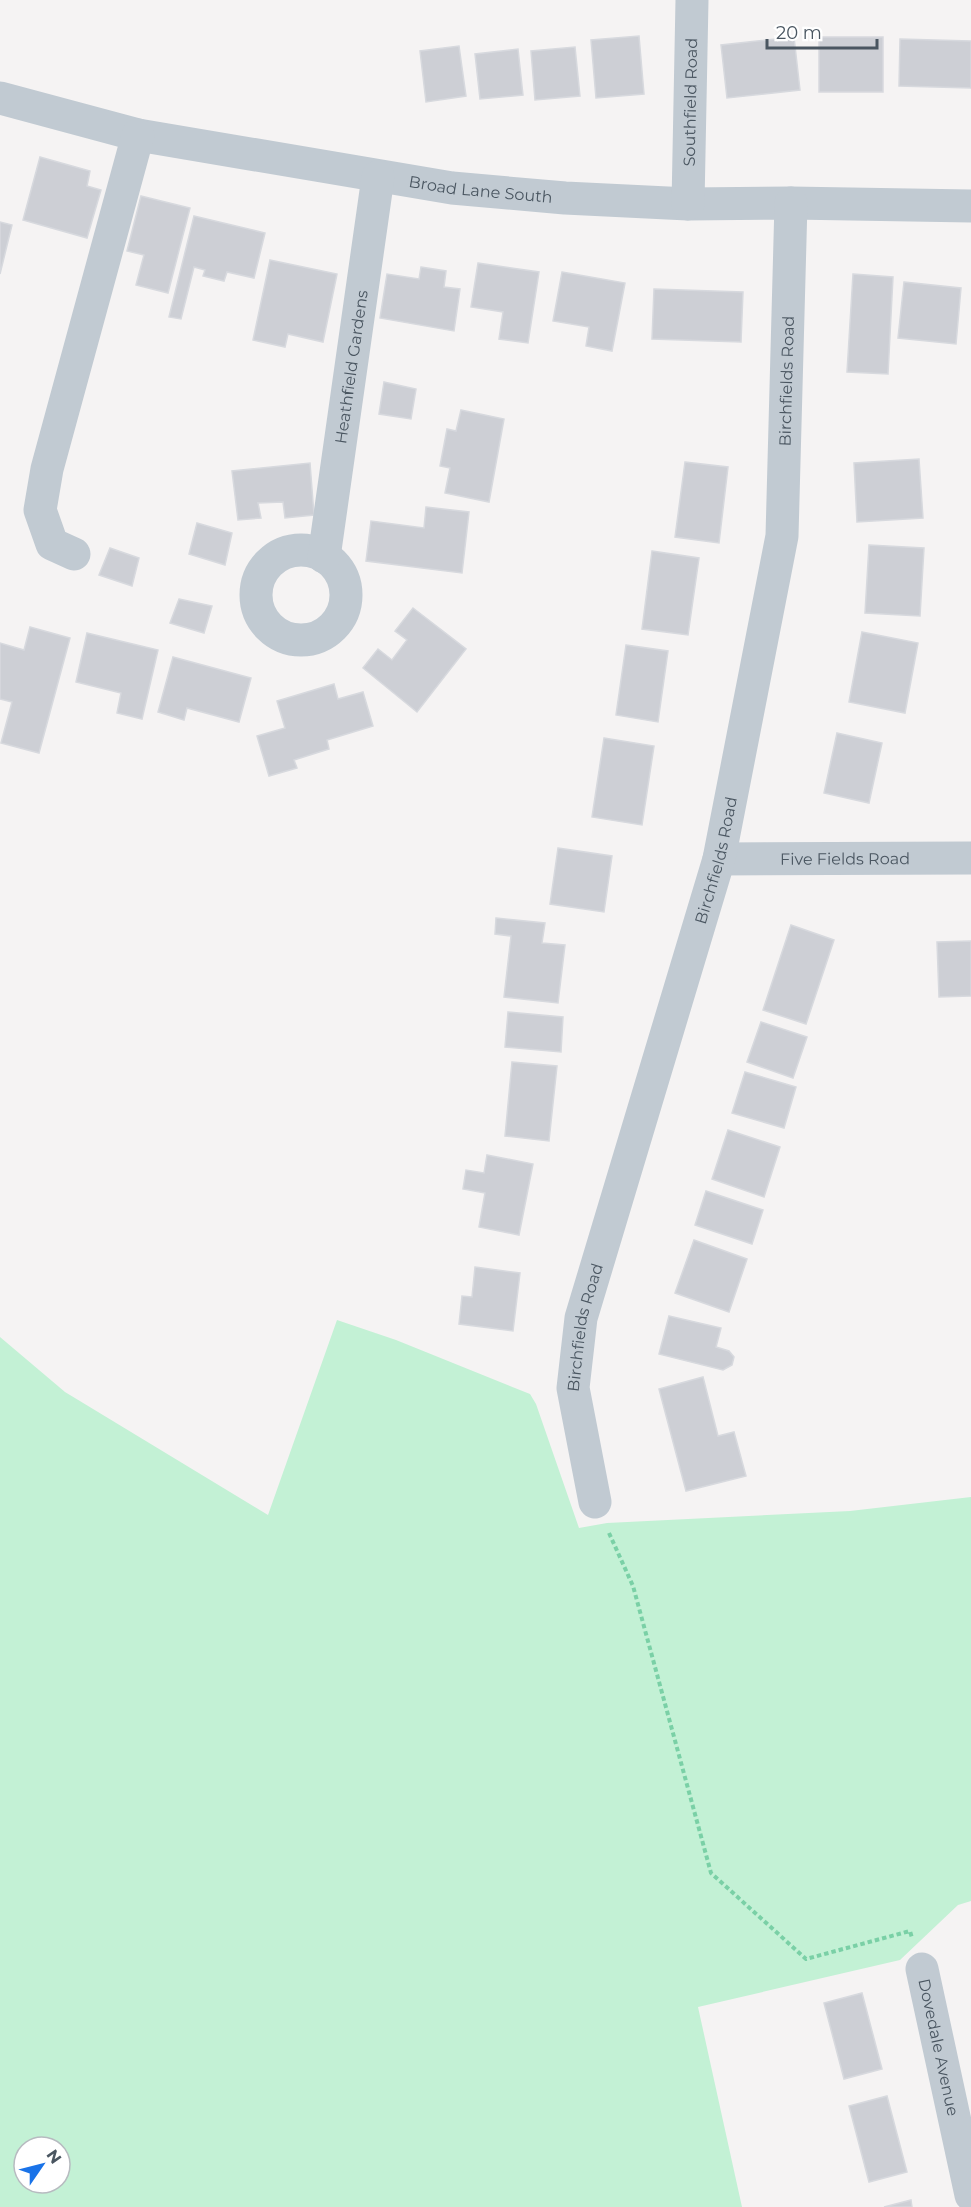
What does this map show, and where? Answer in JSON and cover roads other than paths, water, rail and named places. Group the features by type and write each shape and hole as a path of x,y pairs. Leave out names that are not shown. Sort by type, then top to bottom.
{"street":[{"name":"Southfield Road","path":"688,204 692,0"},
{"name":"Broad Lane South","path":"0,98 138,135 452,188 688,204 971,206"},
{"path":"74,554 52,544 40,510 47,469 138,135"},
{"name":"Heathfield Gardens","path":"324,556 378,177"},
{"name":"Birchfields Road","path":"595,1502 573,1388 581,1318 719,859 782,536 791,203"},
{"name":"Five Fields Road","path":"719,859 971,858"},
{"name":"Dovedale Avenue","path":"922,1969 971,2192"}]}
